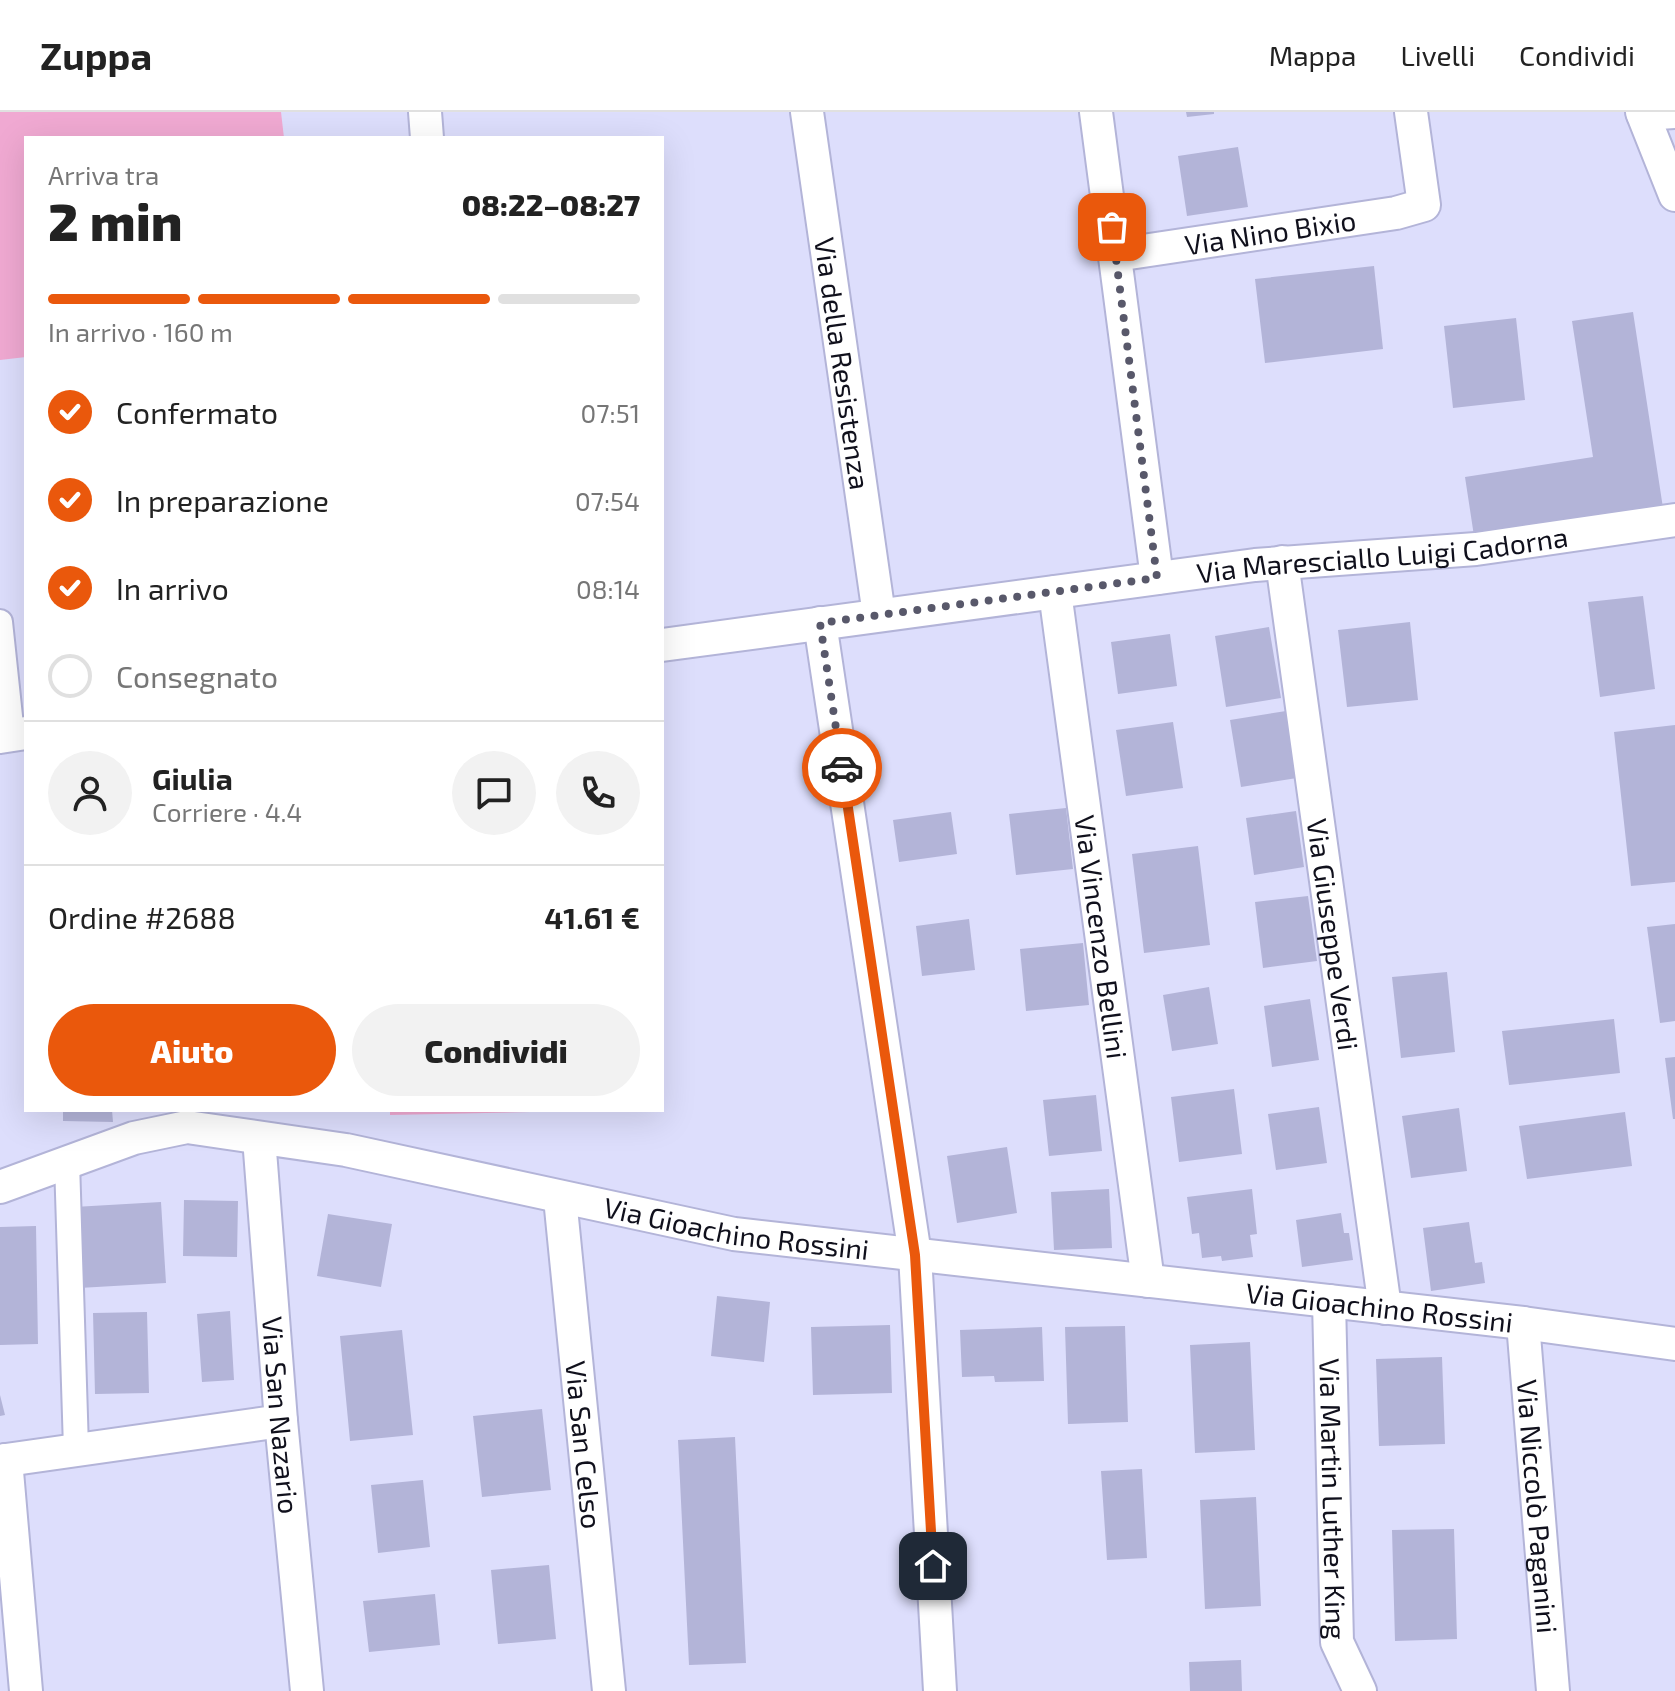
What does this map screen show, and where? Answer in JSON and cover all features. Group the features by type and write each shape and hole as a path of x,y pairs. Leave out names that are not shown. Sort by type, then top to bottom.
{"street":[{"path":"425,112 427,136"},
{"name":"Via della Resistenza","path":"807,112 879,615"},
{"path":"1096,112 1157,578"},
{"name":"Via Nino Bixio","path":"1116,255 1396,213 1424,205 1411,112"},
{"path":"1675,112 1642,113 1675,195"},
{"name":"Via Maresciallo Luigi Cadorna","path":"664,645 1282,562 1476,549 1675,520"},
{"name":"Via Giuseppe Verdi","path":"1282,562 1385,1308"},
{"name":"Via Vincenzo Bellini","path":"1055,592 1148,1281"},
{"path":"0,622 13,735"},
{"path":"820,623 915,1255 940,1691"},
{"name":"Via Gioachino Rossini","path":"0,1187 187,1119 259,1138 346,1150 734,1234 1523,1323 1675,1344"},
{"name":"Via San Nazario","path":"259,1138 281,1421 307,1691"},
{"path":"67,1162 76,1448"},
{"name":"Via San Celso","path":"560,1198 609,1691"},
{"name":"Via Martin Luther King","path":"1329,1301 1337,1642 1360,1691"},
{"name":"Via Niccolò Paganini","path":"1523,1323 1553,1691"},
{"path":"26,1691 3,1460 281,1421"}],"shaded area":[{"path":"0,112 281,112 284,136 24,136 24,357 0,360"},
{"path":"390,1112 530,1112 390,1115"}],"building":[{"path":"1186,112 1214,112 1214,114 1187,117"},
{"path":"1238,147 1248,207 1187,216 1178,156"},
{"path":"1374,266 1383,349 1265,363 1255,279"},
{"path":"1633,312 1663,508 1474,536 1465,477 1593,457 1572,321"},
{"path":"1516,318 1525,400 1453,408 1444,326"},
{"path":"1643,596 1655,689 1600,697 1588,602"},
{"path":"1410,622 1418,700 1347,707 1338,630"},
{"path":"1269,627 1281,698 1226,707 1215,636"},
{"path":"1170,634 1177,686 1118,694 1111,642"},
{"path":"1286,711 1297,778 1241,787 1230,720"},
{"path":"1173,722 1183,788 1126,796 1116,730"},
{"path":"1675,725 1675,882 1631,886 1614,732"},
{"path":"1066,808 1073,869 1016,875 1009,814"},
{"path":"1296,811 1304,867 1254,875 1246,818"},
{"path":"951,812 957,854 899,862 893,820"},
{"path":"1198,846 1210,945 1144,953 1132,854"},
{"path":"1308,896 1317,961 1263,968 1255,902"},
{"path":"969,919 975,970 922,976 916,926"},
{"path":"1675,924 1675,1021 1660,1023 1647,927"},
{"path":"1083,943 1089,1005 1026,1011 1020,949"},
{"path":"1447,972 1455,1052 1401,1058 1392,977"},
{"path":"1209,987 1218,1044 1172,1051 1163,995"},
{"path":"1310,999 1319,1060 1272,1067 1264,1006"},
{"path":"1614,1019 1620,1073 1509,1085 1502,1031"},
{"path":"1675,1057 1675,1119 1673,1119 1665,1058"},
{"path":"1234,1089 1242,1154 1179,1162 1171,1097"},
{"path":"1096,1095 1102,1151 1049,1156 1043,1100"},
{"path":"1319,1107 1327,1163 1276,1170 1268,1114"},
{"path":"1459,1108 1467,1171 1411,1178 1402,1116"},
{"path":"63,1112 112,1112 113,1122 63,1121"},
{"path":"1625,1112 1632,1166 1527,1179 1519,1126"},
{"path":"1007,1147 1017,1213 957,1223 947,1156"},
{"path":"1109,1189 1112,1248 1054,1250 1051,1192"},
{"path":"1252,1189 1257,1234 1250,1235 1253,1257 1222,1261 1221,1256 1202,1258 1199,1233 1192,1234 1187,1197"},
{"path":"184,1200 238,1201 237,1257 183,1256"},
{"path":"161,1202 166,1283 79,1288 74,1207"},
{"path":"1341,1213 1344,1233 1349,1233 1353,1260 1302,1267 1296,1220"},
{"path":"328,1214 392,1224 381,1287 317,1276"},
{"path":"1469,1222 1475,1263 1482,1262 1485,1283 1431,1291 1423,1228"},
{"path":"36,1226 38,1344 0,1345 0,1227"},
{"path":"717,1296 770,1302 764,1362 711,1356"},
{"path":"230,1311 234,1380 202,1382 197,1314"},
{"path":"147,1312 149,1393 95,1394 93,1313"},
{"path":"890,1325 892,1393 813,1395 811,1327"},
{"path":"1125,1326 1128,1422 1068,1424 1065,1327"},
{"path":"1042,1327 1044,1381 995,1382 994,1376 962,1377 960,1330"},
{"path":"402,1330 413,1435 350,1441 340,1336"},
{"path":"1250,1342 1255,1450 1195,1453 1190,1345"},
{"path":"1442,1357 1445,1444 1379,1446 1376,1359"},
{"path":"0,1395 5,1415 0,1416"},
{"path":"542,1409 551,1490 482,1497 473,1416"},
{"path":"735,1437 746,1663 689,1665 678,1440"},
{"path":"1142,1469 1147,1558 1107,1560 1101,1471"},
{"path":"423,1480 430,1547 378,1553 371,1485"},
{"path":"1256,1497 1261,1606 1205,1609 1200,1500"},
{"path":"1454,1529 1457,1639 1395,1641 1392,1530"},
{"path":"549,1565 556,1639 498,1644 491,1570"},
{"path":"435,1594 440,1645 369,1652 363,1601"},
{"path":"1241,1660 1242,1691 1190,1691 1189,1662"}],"way so far":[{"path":"842,768 820,623 1157,578 1112,227"}],"route":[{"path":"842,768 915,1255 933,1566"}]}
